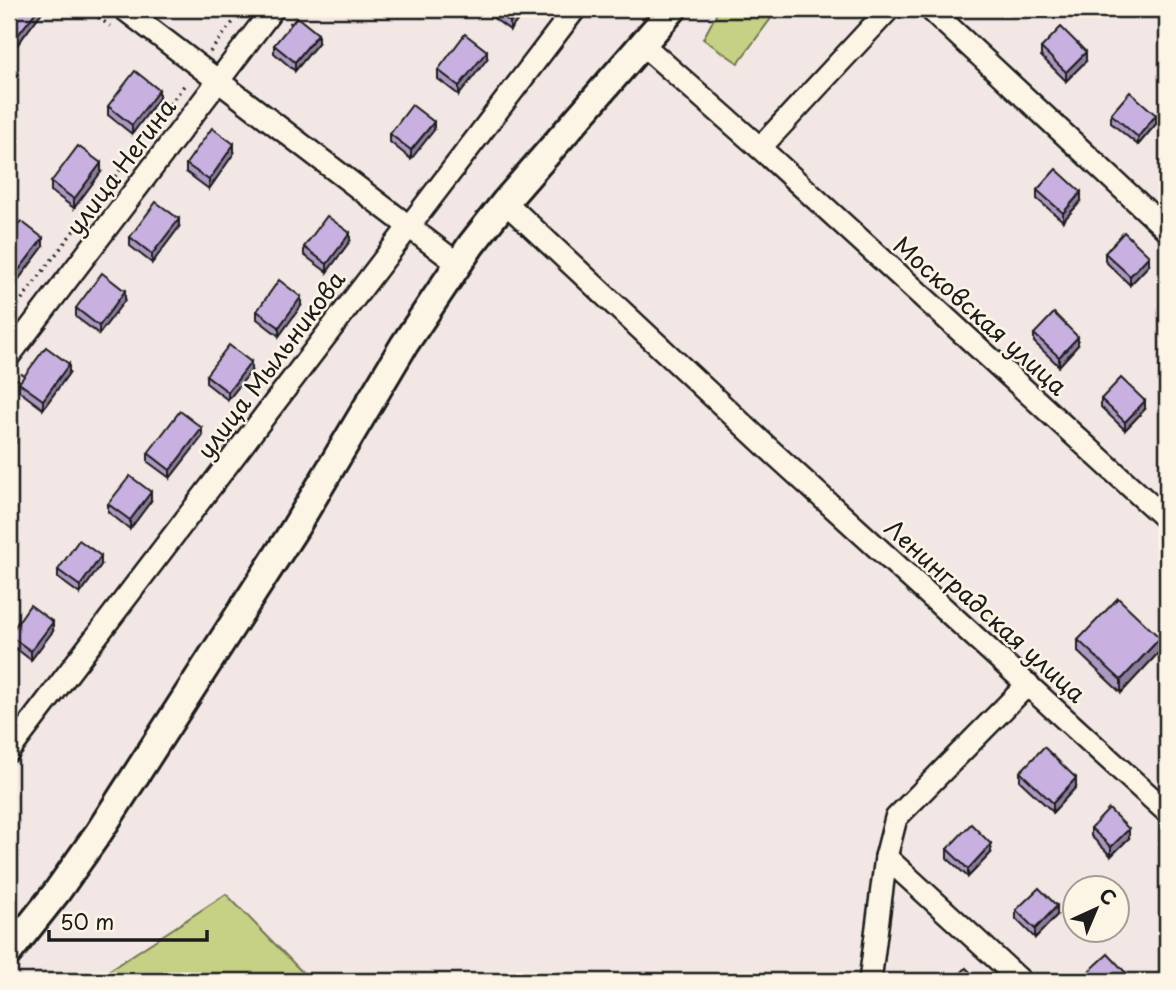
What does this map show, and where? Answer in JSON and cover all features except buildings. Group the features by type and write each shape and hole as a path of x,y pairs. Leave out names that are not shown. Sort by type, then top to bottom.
{"street":[{"path":"124,9 458,264"},
{"name":"улица Негина","path":"9,356 273,9"},
{"name":"улица Мыльникова","path":"9,751 575,9"},
{"path":"9,952 100,832 295,528 404,345 458,264 505,202 673,9"},
{"path":"760,148 889,9"},
{"path":"930,9 1167,230"},
{"name":"Московская улица","path":"642,44 1165,514"},
{"name":"Ленинградская улица","path":"505,202 768,448 1167,812"},
{"path":"870,981 886,857 896,818 1028,684"},
{"path":"886,857 1021,981"}],"path":[{"path":"9,316 243,9"}],"green space":[{"path":"719,9 778,9 738,63 703,39"},
{"path":"226,894 311,981 93,981"}]}
